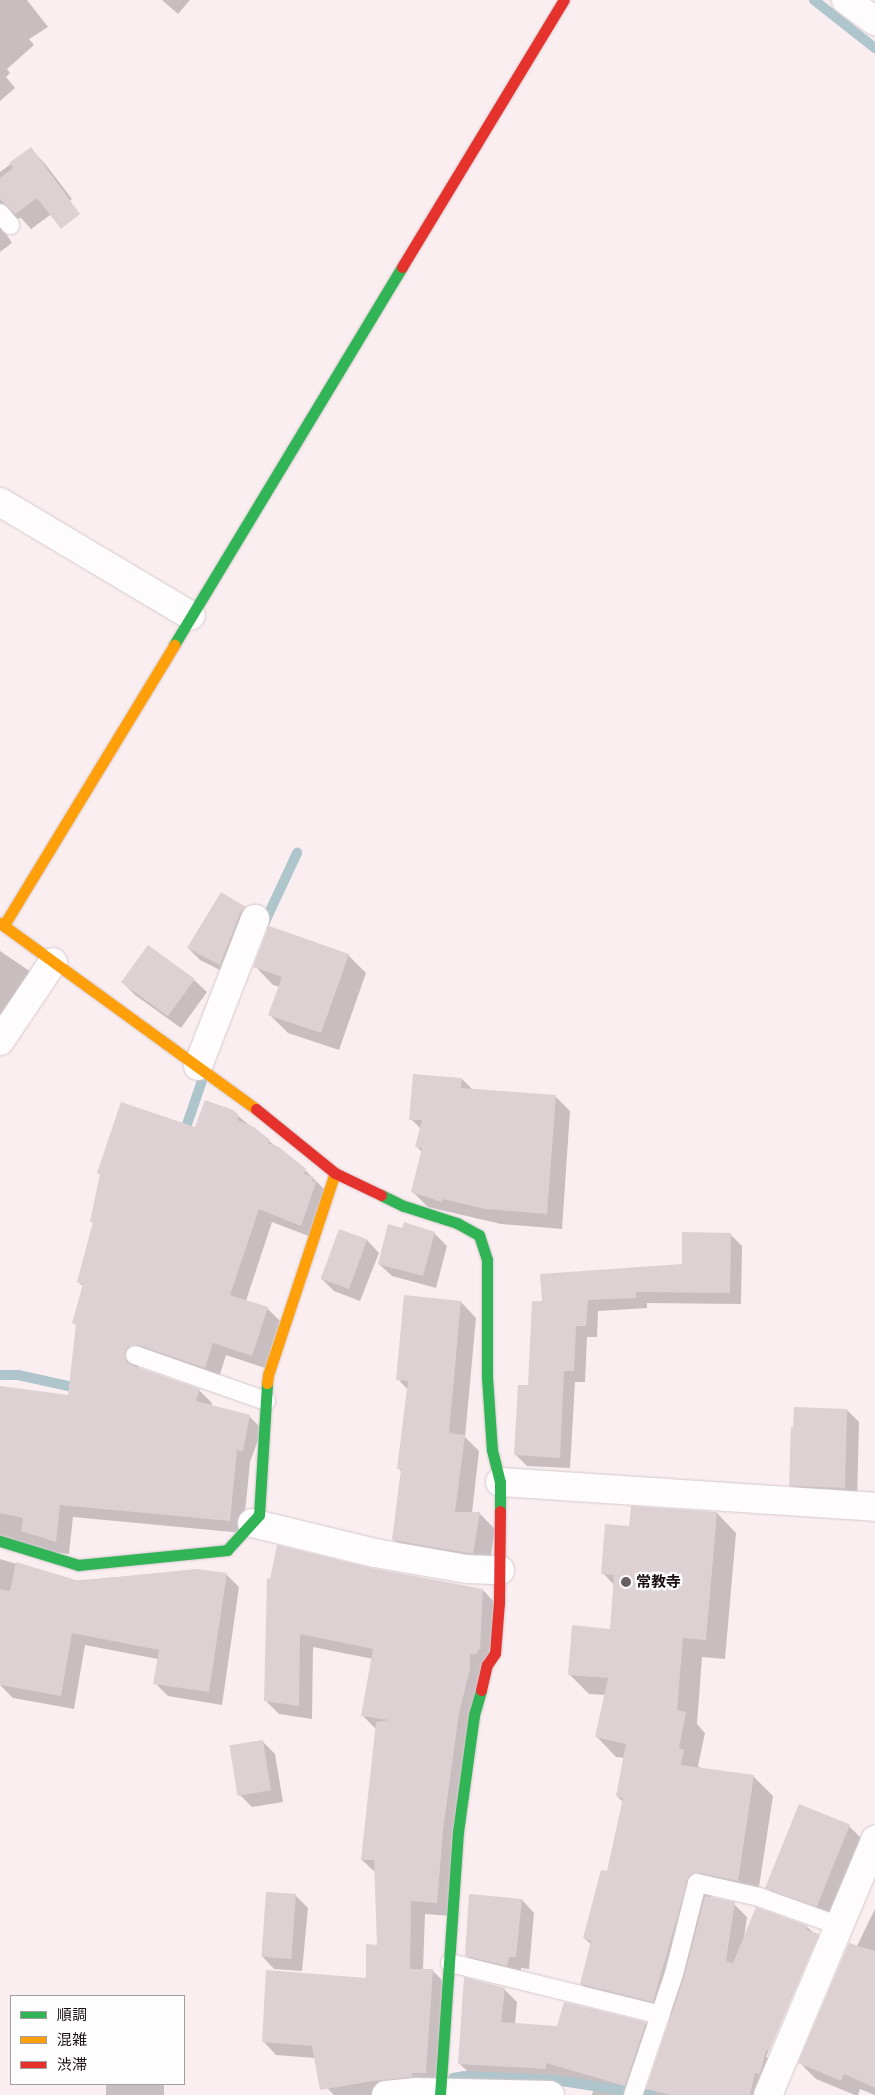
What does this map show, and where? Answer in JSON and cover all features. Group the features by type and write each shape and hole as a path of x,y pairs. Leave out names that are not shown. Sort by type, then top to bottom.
{"street":[{"path":"441,2094 460,1822 474,1715 487,1664 495,1652 500,1570 500,1482 492,1450 487,1377 487,1260 479,1235 457,1223 404,1206 335,1173 234,1091 2,924 564,0"},
{"path":"846,0 875,21"},
{"path":"0,502 191,616"},
{"path":"198,1066 256,919"},
{"path":"0,1041 54,962"},
{"path":"0,1541 78,1565 226,1550 252,1523 259,1515 268,1375 335,1173"},
{"path":"500,1482 875,1507"},
{"path":"252,1523 375,1553 467,1569 500,1570"},
{"path":"768,2095 875,1840"},
{"path":"386,2095 550,2095"}],"lane":[{"path":"134,1355 266,1401"},
{"path":"633,2095 674,1974 697,1883 759,1897 840,1926"},
{"path":"450,1962 661,2015"}],"building":[{"path":"31,147 80,214 61,229 37,198 15,214 0,199 0,178 13,168 9,163"},
{"path":"221,892 246,907 240,913 220,965 187,948"},
{"path":"269,926 349,954 321,1033 268,1015 282,977 253,967"},
{"path":"148,945 195,979 168,1016 121,982"},
{"path":"413,1074 462,1078 461,1088 556,1095 547,1214 485,1209 443,1199 442,1202 411,1192 422,1148 415,1147 422,1120 409,1120"},
{"path":"205,1100 233,1110 239,1115 237,1120 254,1127 270,1140 268,1143 279,1147 306,1169 304,1174 314,1177 312,1181 316,1182 301,1226 259,1209 230,1295 268,1307 252,1356 213,1343 205,1368 138,1345 128,1347 125,1352 127,1362 131,1365 200,1389 196,1401 250,1415 243,1451 237,1450 230,1521 60,1505 56,1542 21,1531 23,1518 0,1513 0,1386 68,1395 76,1324 72,1323 83,1284 77,1282 93,1222 90,1221 100,1174 97,1173 121,1102 195,1127"},
{"path":"404,1222 435,1232 423,1276 378,1264 388,1224 402,1228"},
{"path":"339,1229 367,1239 349,1289 321,1279"},
{"path":"682,1232 731,1233 730,1293 636,1292 636,1298 588,1300 586,1326 576,1326 574,1371 564,1371 560,1458 514,1455 518,1385 528,1385 532,1301 542,1301 540,1274 682,1264"},
{"path":"404,1295 461,1301 449,1433 465,1435 455,1512 480,1512 473,1554 392,1540 401,1469 397,1469 408,1381 396,1380"},
{"path":"794,1407 847,1409 845,1488 789,1486 791,1427 793,1427"},
{"path":"631,1506 717,1512 706,1640 683,1638 677,1710 686,1712 679,1748 684,1750 681,1765 754,1775 738,1881 699,1873 689,1876 653,2002 580,1984 591,1941 583,1938 601,1870 607,1871 623,1798 616,1796 626,1744 595,1737 608,1678 568,1675 572,1625 610,1629 614,1575 601,1574 605,1524 629,1526"},
{"path":"277,1545 371,1568 483,1589 480,1648 476,1654 470,1654 470,1669 459,1713 443,1830 437,1903 411,1901 410,1969 433,1969 426,2073 412,2073 412,2077 320,2090 312,2046 262,2042 266,1970 366,1978 366,1944 377,1945 374,1860 361,1860 376,1722 389,1720 361,1716 373,1649 300,1634 299,1706 264,1701 267,1578 270,1579"},
{"path":"16,1562 79,1581 196,1569 227,1573 209,1692 153,1684 159,1650 72,1633 61,1696 0,1685 0,1589 10,1591"},
{"path":"263,1740 271,1790 237,1796 229,1745"},
{"path":"799,1804 850,1825 816,1909 765,1888"},
{"path":"266,1892 296,1894 291,1959 261,1957"},
{"path":"469,1894 522,1899 516,1957 509,1957 507,1966 465,1956"},
{"path":"705,1896 735,1902 726,1961 733,1963 756,1907 808,1926 806,1930 819,1934 769,2051 766,2050 760,2074 755,2073 750,2095 671,2095 646,2089 684,1977"},
{"path":"849,1943 875,1951 875,2088 844,2074 841,2081 798,2063"},
{"path":"464,1977 505,1988 501,2022 557,2026 564,2002 646,2022 625,2086 546,2063 546,2069 458,2064"}],"waterway":[{"path":"814,0 875,48"},
{"path":"263,926 297,853"},
{"path":"183,1136 205,1072"},
{"path":"0,1375 18,1375 82,1389"},
{"path":"453,2078 464,2076 555,2080 652,2095"}],"traffic: fast":[{"path":"174,645 402,267"},
{"path":"381,1195 404,1206 457,1223 479,1235 487,1260 487,1377 492,1450 500,1482 500,1511"},
{"path":"0,1541 78,1565 227,1550 259,1515 267,1383"},
{"path":"440,2095 458,1832 474,1715 481,1690"}],"traffic: slow":[{"path":"4,925 174,645"},
{"path":"0,923 256,1109"},
{"path":"267,1383 268,1375 335,1173"}],"traffic: jam":[{"path":"402,267 564,0"},
{"path":"256,1109 335,1173 381,1195"},
{"path":"481,1690 487,1665 495,1653 499,1602 500,1511"}],"place":[{"name":"常教寺","path":"626,1582"}]}
